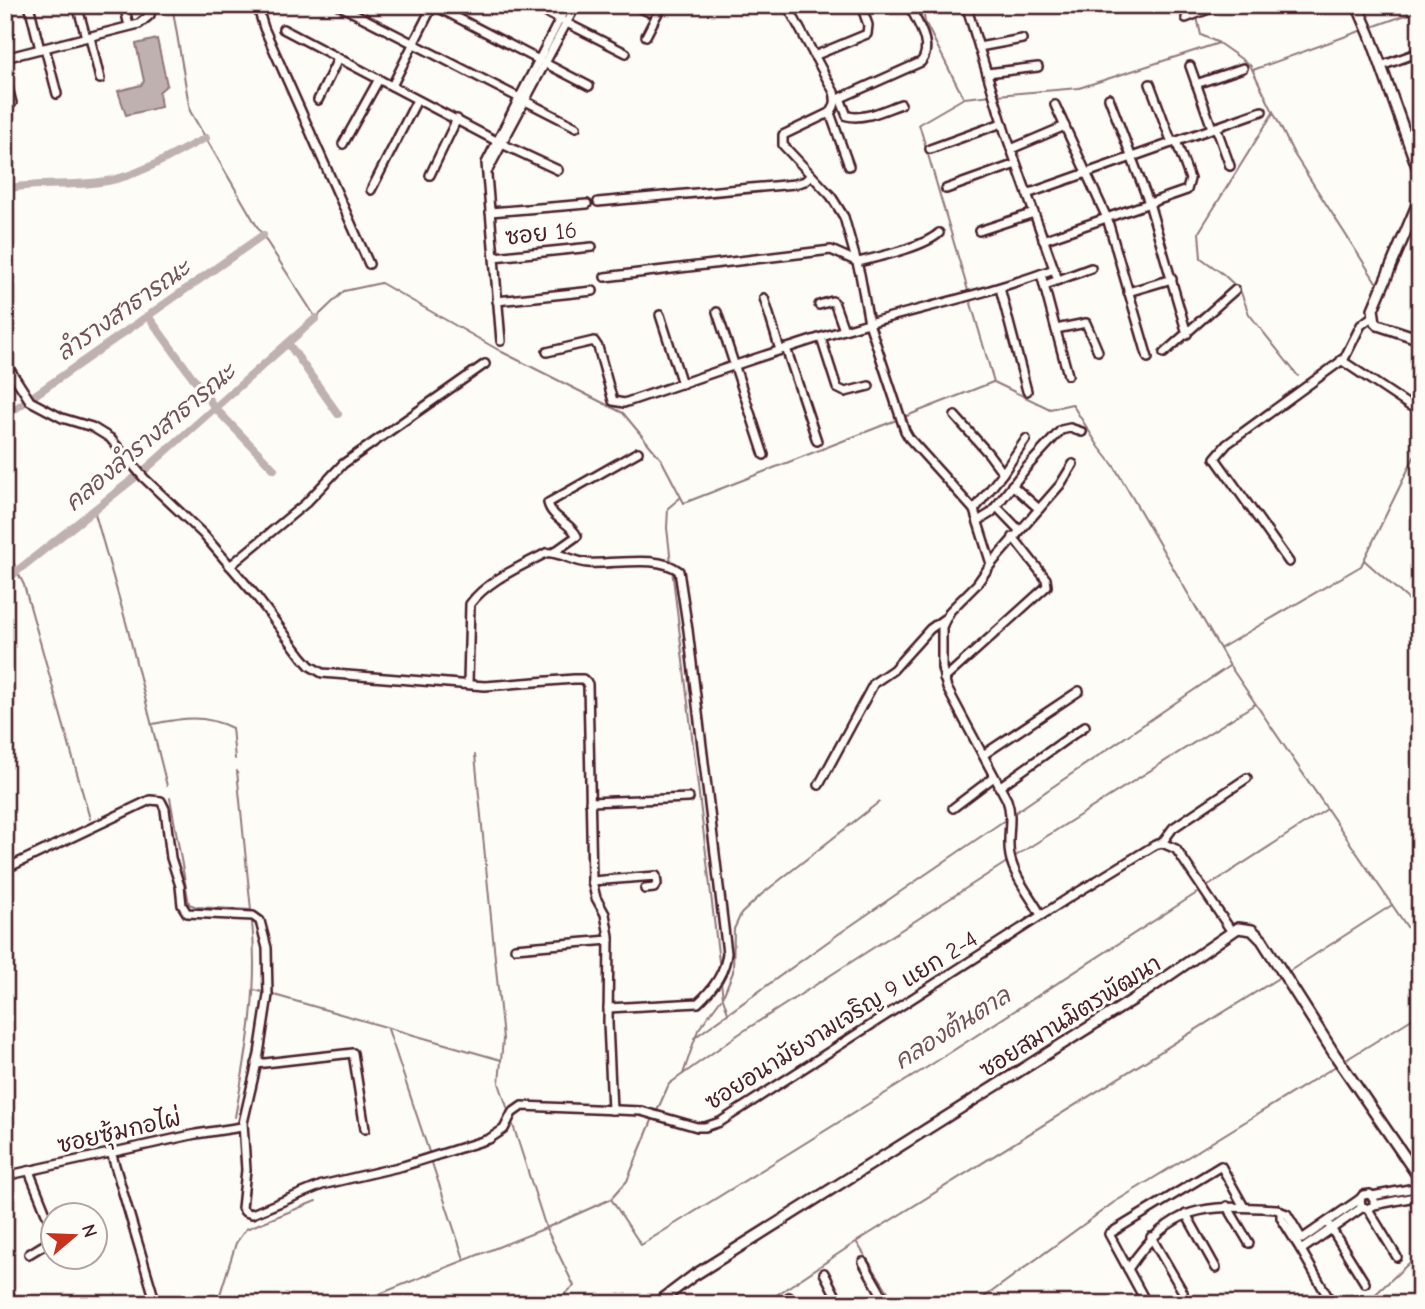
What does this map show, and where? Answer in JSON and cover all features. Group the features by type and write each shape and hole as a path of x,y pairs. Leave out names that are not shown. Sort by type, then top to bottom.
{"street":[{"path":"29,5 57,94"},
{"path":"77,5 100,79"},
{"path":"124,5 130,26"},
{"path":"5,58 130,26 145,20 150,15 152,5"},
{"path":"257,5 274,50 369,264"},
{"path":"338,5 576,127"},
{"path":"392,86 433,5 589,86"},
{"path":"531,5 625,53"},
{"path":"563,21 566,5"},
{"path":"501,341 487,172 563,21 576,5"},
{"path":"634,5 649,12"},
{"path":"646,36 662,5"},
{"path":"787,5 847,116 865,116 901,104"},
{"path":"814,56 867,34 868,25 861,5"},
{"path":"909,5 927,47 925,58 838,99 830,113 783,135 786,149 831,197 845,222 858,262 869,323 909,438 974,510 992,564"},
{"path":"966,5 1002,123 1058,280"},
{"path":"1185,18 1219,5"},
{"path":"1357,5 1420,175"},
{"path":"283,30 500,143 558,170"},
{"path":"979,47 1021,39"},
{"path":"1381,66 1420,52"},
{"path":"318,100 338,59"},
{"path":"1190,66 1230,166"},
{"path":"987,74 1038,67"},
{"path":"1196,84 1243,68"},
{"path":"5,76 12,103"},
{"path":"343,144 379,79"},
{"path":"1044,240 1189,188 1190,179 1150,84"},
{"path":"1109,98 1149,203 1187,334"},
{"path":"370,190 417,100"},
{"path":"1055,105 1107,218 1148,358"},
{"path":"1027,194 1262,111"},
{"path":"830,113 849,166"},
{"path":"430,175 457,119"},
{"path":"930,149 1002,123"},
{"path":"1011,149 1065,126"},
{"path":"946,189 1016,164"},
{"path":"598,202 795,184 810,176"},
{"path":"1420,198 1375,300 1373,316 1378,325 1420,339"},
{"path":"490,212 587,204"},
{"path":"979,231 1034,213"},
{"path":"604,277 831,250 858,262 913,246 939,233"},
{"name":"ซอย 16","path":"494,257 593,247"},
{"path":"1045,285 1091,268"},
{"path":"547,352 596,342 610,393 616,403 844,330 976,295 1054,269"},
{"path":"1041,274 1068,375"},
{"path":"1128,292 1172,279"},
{"path":"1000,288 1027,391"},
{"path":"497,301 593,290"},
{"path":"1164,353 1235,290"},
{"path":"764,298 817,441"},
{"path":"819,305 834,302 844,330"},
{"path":"717,312 764,454"},
{"path":"660,315 682,384"},
{"path":"1289,562 1215,458 1227,444 1348,354 1361,326 1373,316"},
{"path":"1056,328 1086,323 1098,351"},
{"path":"821,338 837,388 845,392 869,386"},
{"path":"1341,360 1410,406"},
{"path":"5,362 28,398 61,418 101,432 110,438 144,478 203,534 302,657 316,670 323,673 485,686 574,679 588,684 593,881 596,898 605,914 609,940 608,1008 612,1110"},
{"path":"230,566 306,503 343,464 485,364"},
{"path":"955,416 1003,473"},
{"path":"978,521 996,506 1061,430 1065,428 1082,432"},
{"path":"974,510 992,490 1026,439"},
{"path":"553,553 577,536 575,531 551,513 548,503 638,452"},
{"path":"820,785 874,683 892,670 977,584 1073,464"},
{"path":"1012,485 1039,509"},
{"path":"996,506 1019,530"},
{"path":"944,679 1047,586 1046,579 1013,537"},
{"path":"468,683 470,604 490,585 546,553 588,563 655,562 679,571 727,953 726,965 714,986 698,1003 608,1008"},
{"path":"945,619 941,640 944,679 1010,812 1011,860 1041,915"},
{"path":"983,755 1079,691"},
{"path":"999,787 1085,726"},
{"path":"953,808 994,777"},
{"name":"ซอยอนามัยงามเจริญ 9 แยก 2-4","path":"5,869 150,800 161,801 165,809 171,858 180,886 182,905 187,913 253,916 263,925 267,948 268,995 242,1127 246,1170 242,1208 253,1214 322,1185 403,1166 489,1139 503,1129 512,1113 522,1106 655,1115 697,1127 720,1122 1041,915 1144,851 1162,843 1174,828 1247,778"},
{"path":"590,802 689,798"},
{"path":"1162,843 1176,849 1232,932 1238,928 1252,930 1262,940 1335,1055 1420,1179"},
{"path":"593,881 656,876 657,884 654,888 645,889"},
{"name":"ซอยสมานมิตรพัฒนา","path":"656,1304 693,1276 1142,994 1232,932"},
{"path":"515,947 609,940"},
{"path":"256,1064 353,1053 365,1129"},
{"name":"ซอยซุ้มกอไผ่","path":"5,1177 196,1134 242,1127"},
{"path":"111,1152 156,1304"},
{"path":"1147,1304 1109,1234 1221,1166 1244,1208"},
{"path":"29,1171 41,1200"},
{"path":"1300,1244 1365,1194 1372,1196 1420,1187"},
{"path":"1368,1207 1372,1196"},
{"path":"1329,1224 1368,1207 1420,1196"},
{"path":"1360,1199 1368,1207 1396,1257"},
{"path":"1227,1206 1249,1243"},
{"path":"1128,1269 1151,1237 1186,1214 1227,1206 1277,1209 1300,1244 1332,1304"},
{"path":"1186,1214 1216,1268"},
{"path":"1329,1224 1365,1283"},
{"path":"1151,1237 1183,1292"},
{"path":"29,1254 38,1249"},
{"path":"863,1262 887,1304"},
{"path":"824,1273 840,1304"},
{"path":"5,1289 14,1304"}],"shaded area":[{"path":"157,39 167,85 159,92 161,107 126,115 118,91 141,85 144,81 136,44"}],"waterway":[{"path":"172,5 190,111 258,228 316,318 344,291 381,283 502,352 623,413 661,459 684,503 899,419"},
{"path":"922,5 925,22 963,97"},
{"path":"1372,27 1420,10"},
{"path":"997,95 1079,88 1219,43 1201,35 1197,17"},
{"path":"1253,70 1363,30"},
{"path":"1220,44 1250,65 1294,154 1376,282"},
{"path":"969,294 919,124 964,98 992,95"},
{"path":"1273,113 1199,232 1201,258 1240,290 1249,314 1298,376"},
{"path":"5,189 32,185 85,184 124,177 206,138"},
{"name":"ลำรางสาธารณะ","path":"5,416 263,235"},
{"path":"970,300 994,382 1050,409 1072,404 1114,466 1230,666 1420,946"},
{"path":"148,316 215,408 274,469"},
{"name":"คลองลำรางสาธารณะ","path":"5,582 147,468 316,318"},
{"path":"288,343 338,414"},
{"path":"904,417 993,382"},
{"path":"1221,648 1361,566 1420,445"},
{"path":"671,563 668,508 680,498"},
{"path":"94,510 127,626 167,786"},
{"path":"5,547 24,585 90,819"},
{"path":"1364,560 1420,610"},
{"path":"672,569 720,970"},
{"path":"1016,812 1229,666"},
{"name":"คลองต้นตาล","path":"1014,857 1255,704"},
{"path":"153,724 193,718 232,728 235,759"},
{"path":"475,755 503,1039 499,1083 508,1110"},
{"path":"170,798 189,904 197,907 251,910 237,771"},
{"path":"724,994 733,972 734,929 741,914 762,894 879,802"},
{"name":"คลองต้นตาล","path":"1205,888 1327,809"},
{"path":"694,1038 840,933 1005,820"},
{"name":"คลองต้นตาล","path":"656,1113 669,1084 739,1034 1010,860"},
{"name":"คลองต้นตาล","path":"354,1304 546,1228 611,1199 641,1245 926,1068 1200,891"},
{"path":"1288,972 1392,905"},
{"path":"235,1117 253,996 252,922"},
{"path":"763,1304 856,1242 1280,977"},
{"path":"721,982 728,1013"},
{"path":"255,990 262,992"},
{"path":"274,995 501,1060"},
{"path":"683,1074 698,1030 721,999"},
{"path":"1344,1061 1420,1014"},
{"path":"388,1029 429,1152"},
{"path":"975,1304 1113,1203 1336,1066"},
{"name":"คลองต้นตาล","path":"611,1199 627,1181 653,1118"},
{"path":"513,1125 546,1228 574,1286 559,1299"},
{"path":"432,1163 464,1259"},
{"path":"217,1304 236,1243 246,1229 316,1201"},
{"path":"857,1243 896,1304"},
{"path":"1365,1304 1420,1253"}]}
